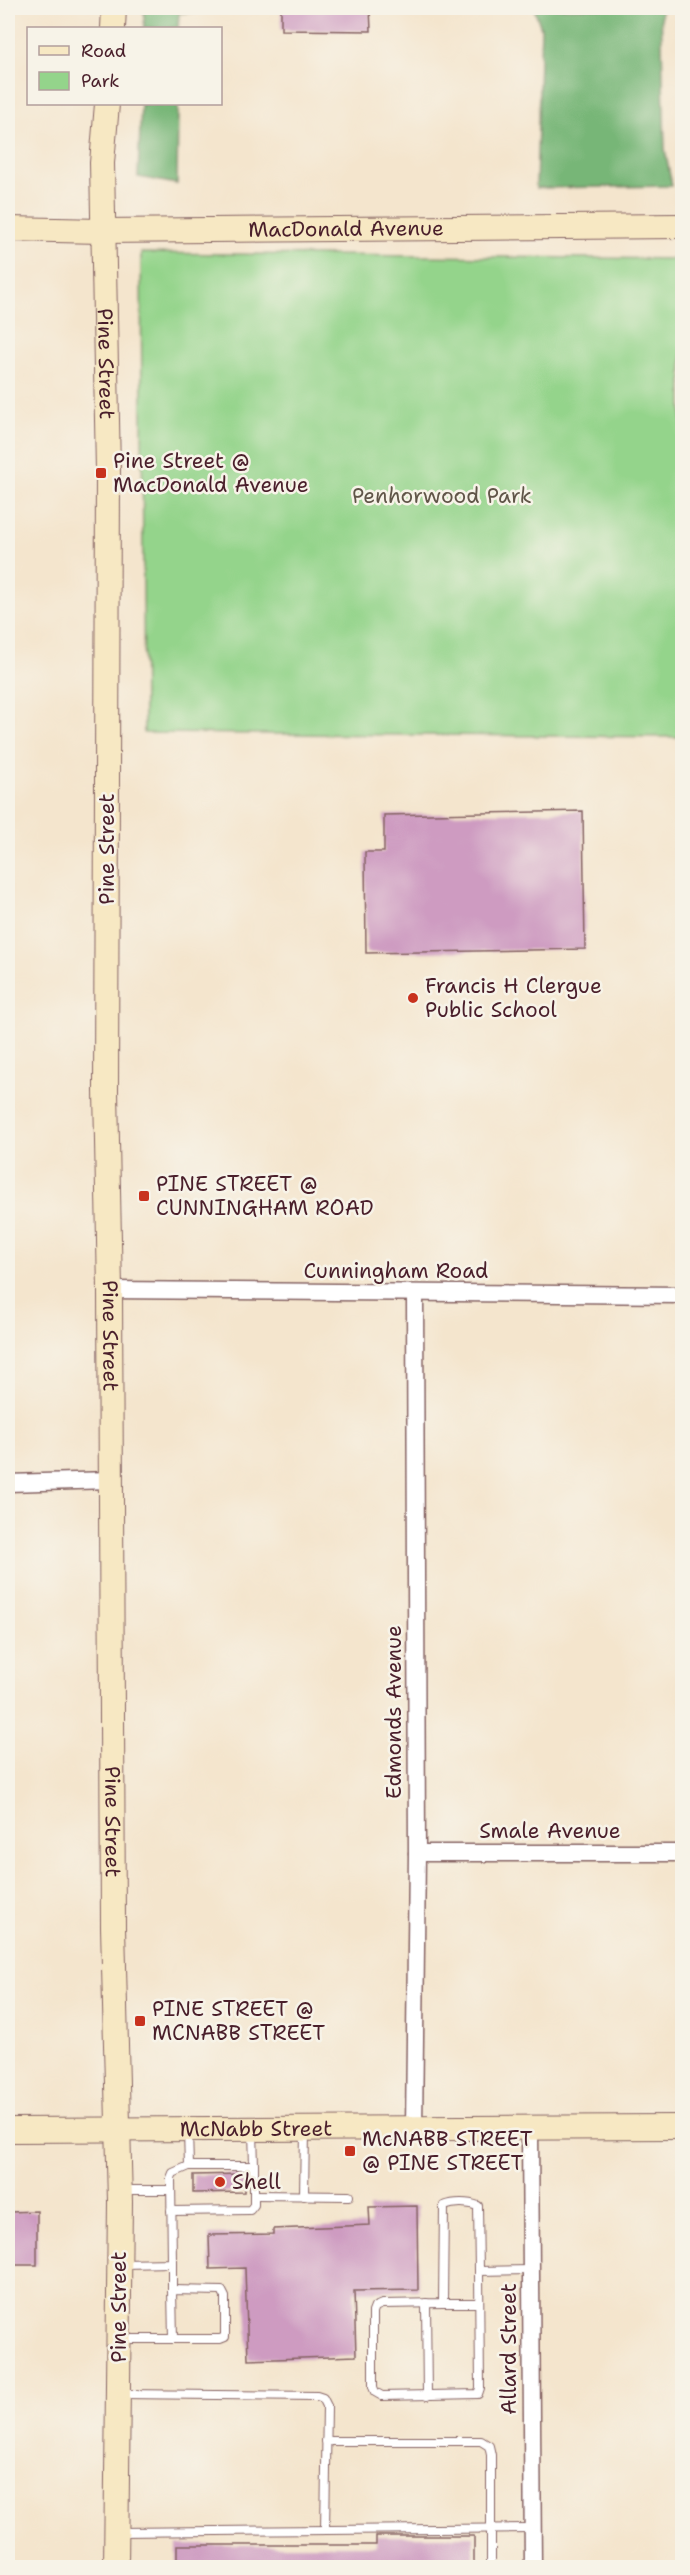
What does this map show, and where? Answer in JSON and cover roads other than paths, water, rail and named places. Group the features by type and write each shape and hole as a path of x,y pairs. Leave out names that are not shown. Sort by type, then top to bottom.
{"street":[{"path":"113,27 114,8"},
{"name":"Pine Street","path":"107,105 102,163 102,231 108,471 106,1092 119,2190 116,2568"},
{"name":"MacDonald Avenue","path":"8,229 102,231 682,226"},
{"name":"Cunningham Road","path":"110,1290 415,1294 682,1294"},
{"name":"Edmonds Avenue","path":"414,2130 417,1853 415,1294"},
{"path":"8,1483 110,1480"},
{"name":"Smale Avenue","path":"417,1853 682,1853"},
{"name":"McNabb Street","path":"8,2130 414,2130 682,2127"},
{"name":"Allard Street","path":"530,2129 533,2568"}],"lane":[{"path":"188,2129 189,2166"},
{"path":"171,2211 250,2210 254,2205 253,2129"},
{"path":"304,2196 305,2130"},
{"path":"172,2339 171,2190 173,2173 189,2166 254,2166"},
{"path":"119,2190 171,2190"},
{"path":"254,2195 349,2196"},
{"path":"444,2303 444,2206 471,2204 477,2206 479,2271 480,2388 478,2394 382,2396 375,2392 372,2387 373,2312 375,2307 382,2304 479,2303"},
{"path":"119,2264 172,2263"},
{"path":"479,2271 531,2270"},
{"path":"118,2339 220,2339 225,2337 225,2297 222,2291 172,2290"},
{"path":"426,2303 427,2396"},
{"path":"118,2394 317,2396 323,2398 327,2406 325,2530"},
{"path":"326,2441 482,2441 489,2446 491,2455 491,2568"},
{"path":"117,2532 533,2528"}],"place":[{"name":"Pine Street @ MacDonald Avenue","path":"101,473"},
{"name":"Francis H Clergue Public School","path":"413,998"},
{"name":"PINE STREET @ CUNNINGHAM ROAD","path":"144,1196"},
{"name":"PINE STREET @ MCNABB STREET","path":"140,2021"},
{"name":"McNABB STREET @ PINE STREET","path":"350,2151"},
{"name":"Shell","path":"220,2182"}],"park label":[{"name":"Penhorwood Park","path":"442,496"}]}
